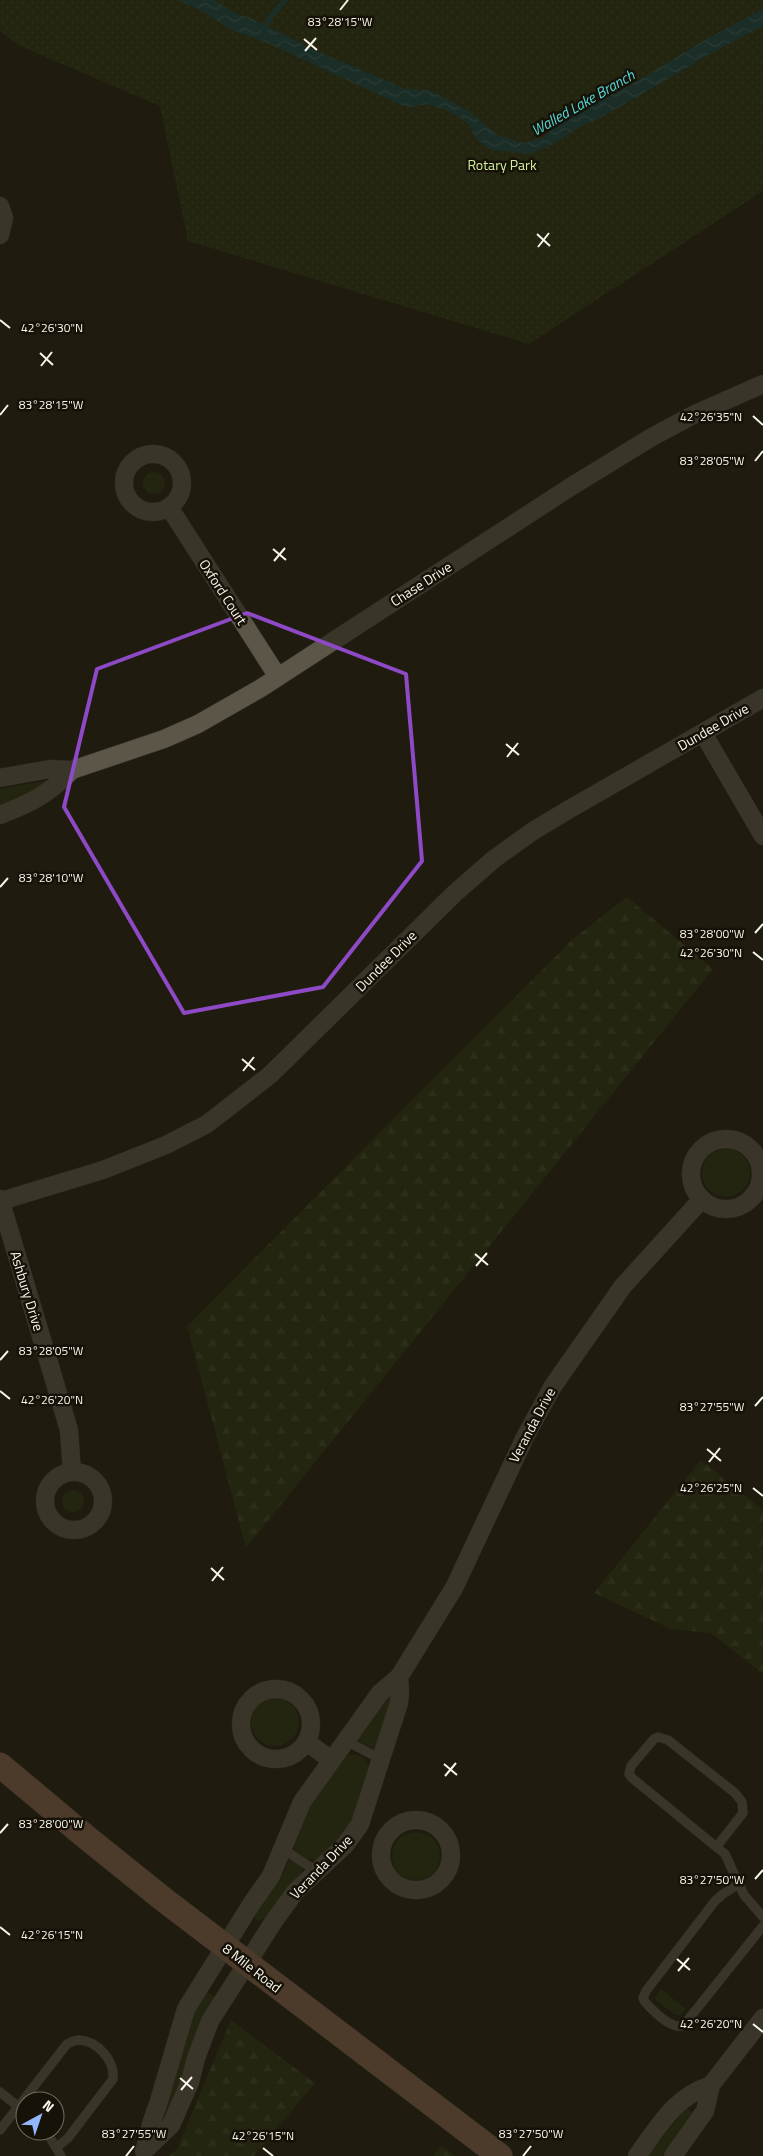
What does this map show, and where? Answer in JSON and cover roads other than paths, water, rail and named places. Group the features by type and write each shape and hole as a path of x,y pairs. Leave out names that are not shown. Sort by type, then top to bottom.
{"main road":[{"name":"8 Mile Road","path":"4,1770 225,1947 500,2156"}],"street":[{"path":"0,206 4,218 4,227 0,235"},
{"name":"Chase Drive","path":"0,778 50,769 72,770 164,739 198,724 230,707 278,677 572,486 652,437 700,412 763,384"},
{"name":"Oxford Court","path":"169,507 278,677"},
{"name":"Dundee Drive","path":"0,1200 103,1170 166,1145 207,1124 270,1075 455,893 494,860 533,831 763,698"},
{"path":"703,733 763,836"},
{"name":"Chase Drive","path":"0,815 41,798 56,788 72,770"},
{"name":"Veranda Drive","path":"142,2152 159,2101 182,2019 225,1947 268,1882 288,1831 302,1802 345,1740 384,1689 399,1677 454,1588 521,1444 553,1386 624,1286 702,1199"},
{"name":"Ashbury Drive","path":"0,1200 69,1430 72,1472"},
{"name":"Veranda Drive","path":"142,2152 171,2125 190,2082 207,2027 274,1921 290,1900 316,1872 346,1844 360,1824 399,1703 399,1677"},
{"path":"269,1689 281,1689 292,1692 302,1699 308,1708 311,1726 307,1742 300,1751 284,1758 267,1759 257,1754 248,1746 242,1736 240,1724 242,1712 248,1701 258,1693 269,1689"},
{"path":"307,1742 331,1760"},
{"path":"410,1820 422,1820 434,1824 443,1831 449,1841 452,1852 447,1874 435,1885 419,1891 408,1890 398,1886 388,1877 382,1866 380,1854 386,1838 399,1824 410,1820"},
{"path":"360,1824 386,1838"},
{"path":"673,2156 705,2110 711,2086 763,2018"},
{"path":"637,2156 678,2102 697,2090 711,2086"}],"lane":[{"path":"717,1846 743,1813 742,1802 735,1793 668,1740 658,1737 654,1738 631,1766 630,1774 632,1778 717,1846 728,1858 738,1884 750,1904 763,1917"},
{"path":"345,1740 382,1760"},
{"path":"282,1850 296,1857 316,1872"},
{"path":"738,1884 716,1901 646,1991 643,1998 644,2002 671,2024 683,2026 763,1926"},
{"path":"34,2091 67,2044 77,2040 89,2042 109,2058 114,2068 113,2078 59,2152 52,2141"},
{"path":"0,2092 15,2104"},
{"path":"0,2130 15,2116"}],"water":[{"path":"176,0 215,0 238,15 248,17 314,50 406,89 434,92 468,111 498,135 522,143 543,138 560,121 636,82 705,40 763,9 763,26 712,53 602,117 581,126 553,144 529,154 491,150 476,139 470,126 458,116 446,110 428,104 411,107 401,105 270,44 232,30 197,8"}],"waterway":[{"path":"263,33 269,19 285,0"}],"water label":[{"name":"Walled Lake Branch","path":"583,103"}],"park label":[{"name":"Rotary Park","path":"502,165"}]}
